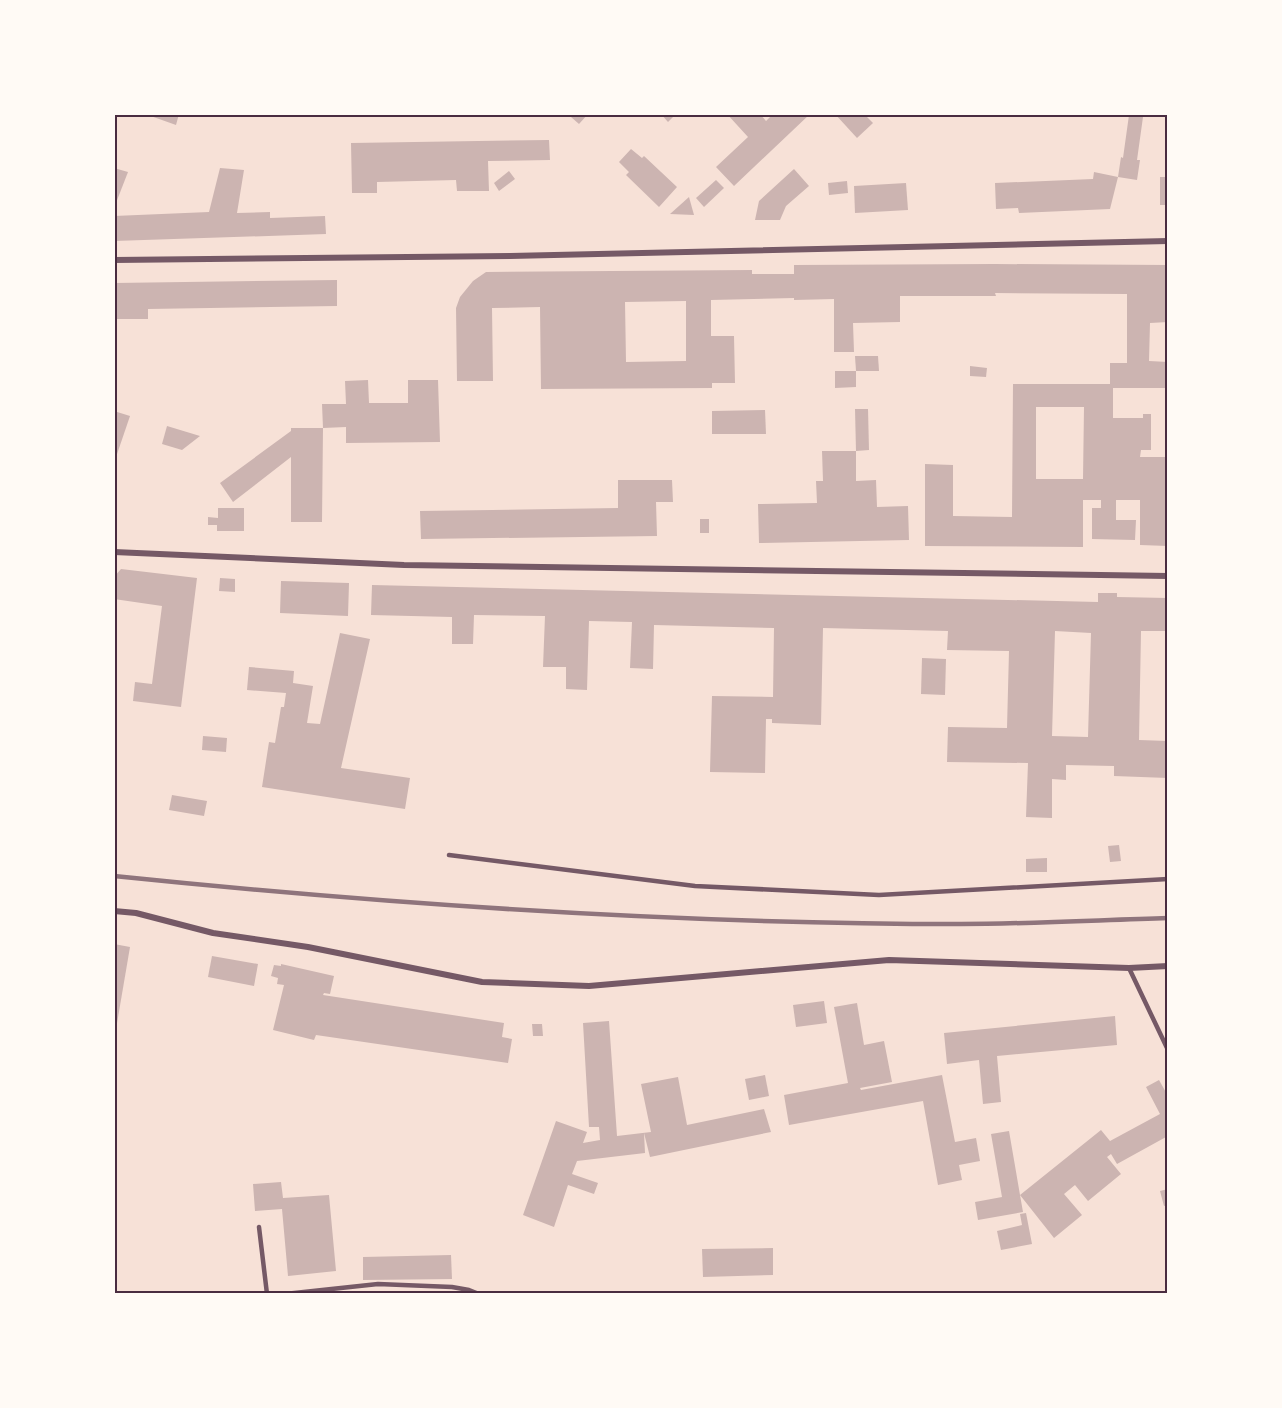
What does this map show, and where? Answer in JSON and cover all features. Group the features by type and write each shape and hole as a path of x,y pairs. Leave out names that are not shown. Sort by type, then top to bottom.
{"street":[{"path":"114,260 510,256 1168,241"},
{"path":"114,552 416,565 1168,576"},
{"path":"114,911 136,913 213,933 308,947 482,982 589,986 889,960 1130,968 1168,966"}],"lane":[{"path":"449,855 695,886 879,895 1168,879"},
{"path":"1130,968 1168,1050"},
{"path":"259,1227 267,1294"},
{"path":"285,1294 378,1284 452,1287 479,1294"}],"building":[{"path":"145,114 179,114 176,125"},
{"path":"574,114 588,114 579,124 571,117"},
{"path":"661,114 676,114 668,122"},
{"path":"727,114 760,114 766,121 773,114 810,114 734,186 716,167 748,137"},
{"path":"835,114 864,114 873,123 857,138"},
{"path":"1129,115 1143,117 1137,160 1140,160 1137,180 1118,177"},
{"path":"549,140 550,160 488,161 489,191 457,191 456,180 377,182 377,193 352,193 351,143"},
{"path":"631,149 642,158 644,156 677,187 659,207 626,175 629,172 619,162"},
{"path":"114,168 128,172 114,208"},
{"path":"220,168 244,170 237,213 270,212 270,218 325,216 326,234 114,241 114,216 209,212"},
{"path":"794,169 809,186 786,206 780,220 755,220 759,201"},
{"path":"509,171 515,179 499,191 494,183"},
{"path":"1094,172 1118,177 1110,209 1019,213 1018,208 996,209 995,183 1093,179"},
{"path":"1160,177 1168,177 1168,205 1160,205"},
{"path":"716,180 724,188 704,207 696,198"},
{"path":"847,181 848,193 829,195 828,183"},
{"path":"906,183 908,210 855,213 854,186"},
{"path":"689,197 694,215 670,214"},
{"path":"794,265 1168,265 1168,322 1150,323 1149,361 1168,362 1168,388 1113,388 1113,418 1143,418 1143,414 1151,414 1151,450 1141,450 1140,457 1168,457 1168,546 1140,545 1140,500 1116,500 1116,520 1136,520 1135,540 1092,539 1092,508 1101,508 1101,500 1083,500 1083,547 925,546 925,464 953,465 953,516 1012,517 1013,384 1110,384 1110,363 1127,363 1127,294 995,293 996,296 900,296 900,322 853,323 854,352 834,352 834,299 711,300 711,336 734,336 735,383 712,383 712,388 541,389 540,307 492,308 493,381 457,381 456,308 460,297 473,281 486,272 752,270 752,274 794,274","holes":["686,301 686,361 626,362 625,302","1036,407 1084,407 1083,479 1036,479"]},
{"path":"337,280 337,306 148,309 148,319 114,319 114,283"},
{"path":"855,356 878,356 879,371 856,371"},
{"path":"970,366 987,368 986,377 970,376"},
{"path":"835,371 856,371 856,387 835,388"},
{"path":"368,380 369,403 408,403 408,380 438,380 440,442 346,443 346,427 323,428 322,404 346,404 345,381"},
{"path":"855,409 868,409 869,450 856,451"},
{"path":"765,410 766,434 712,434 712,411"},
{"path":"114,411 130,416 114,463"},
{"path":"1166,414 1168,414 1168,451 1166,451"},
{"path":"167,426 200,436 182,450 162,444"},
{"path":"291,428 323,428 322,522 291,522 291,457 233,502 220,483 291,431"},
{"path":"822,451 856,451 856,481 876,480 877,507 908,506 909,540 759,543 758,504 817,503 816,481 823,481"},
{"path":"618,480 672,480 673,502 656,502 657,536 421,539 420,511 618,508"},
{"path":"218,508 244,508 244,531 217,531 217,525 208,525 208,517 218,518"},
{"path":"700,519 709,519 709,533 700,533"},
{"path":"121,569 197,578 181,707 133,701 135,682 152,684 162,606 114,599 114,577"},
{"path":"220,578 235,579 235,592 219,591"},
{"path":"281,581 349,583 348,616 280,613"},
{"path":"372,585 1098,602 1098,593 1117,593 1117,597 1168,598 1168,631 1141,631 1139,740 1168,741 1168,778 1114,776 1114,766 1066,765 1066,780 1052,779 1052,818 1026,817 1028,763 947,762 948,727 1007,728 1009,651 947,650 948,631 823,628 821,725 772,723 772,719 766,719 765,773 710,772 712,696 773,697 774,628 654,625 653,669 630,668 632,622 589,621 587,690 566,689 566,667 543,667 545,616 474,615 473,644 452,644 452,617 371,615","holes":["1055,631 1091,633 1088,737 1052,736"]},
{"path":"340,633 370,639 341,768 410,778 405,809 262,787 269,742 275,743 281,707 284,707 286,693 247,690 249,667 294,671 293,683 313,686 307,723 320,724"},
{"path":"922,658 946,659 945,695 921,694"},
{"path":"203,736 227,738 226,752 202,750"},
{"path":"172,795 207,801 204,816 169,810"},
{"path":"1119,845 1121,861 1110,862 1108,846"},
{"path":"1047,858 1047,872 1026,872 1026,859"},
{"path":"114,944 130,947 115,1035 114,1034"},
{"path":"212,956 258,964 254,986 208,977"},
{"path":"281,964 334,976 330,994 324,993 323,995 504,1023 502,1037 512,1039 508,1063 316,1035 314,1040 273,1030 284,985 277,984 278,978 271,976 274,965 281,966"},
{"path":"824,1001 827,1023 796,1027 793,1005"},
{"path":"857,1003 864,1045 884,1041 892,1082 860,1088 861,1090 942,1075 955,1142 976,1138 980,1161 959,1165 962,1180 938,1185 923,1101 789,1125 784,1095 848,1083 834,1007"},
{"path":"1115,1016 1117,1045 997,1056 1001,1102 983,1104 979,1060 947,1064 944,1033"},
{"path":"609,1021 617,1136 651,1132 641,1084 678,1077 687,1125 764,1109 771,1132 650,1157 644,1133 645,1153 577,1161 572,1174 598,1183 594,1194 568,1185 554,1227 523,1215 556,1121 587,1132 583,1143 600,1140 599,1127 589,1127 583,1023"},
{"path":"532,1024 542,1024 543,1036 533,1036"},
{"path":"765,1075 769,1096 749,1100 745,1079"},
{"path":"1159,1080 1168,1096 1168,1140 1166,1137 1117,1164 1111,1154 1107,1157 1121,1174 1088,1201 1075,1185 1064,1194 1082,1215 1054,1238 1020,1195 1101,1130 1110,1141 1160,1114 1146,1087"},
{"path":"1009,1131 1023,1212 978,1220 975,1202 1002,1197 991,1134"},
{"path":"281,1182 283,1198 329,1195 336,1271 288,1276 282,1209 255,1211 253,1184"},
{"path":"1168,1189 1168,1205 1164,1206 1160,1191"},
{"path":"1026,1213 1032,1244 1001,1250 997,1231 1022,1225 1020,1214"},
{"path":"773,1248 773,1275 703,1277 702,1249"},
{"path":"451,1255 452,1279 363,1280 363,1257"}],"railway":[{"path":"114,876 431,904 749,921 961,924 1168,918"}]}
